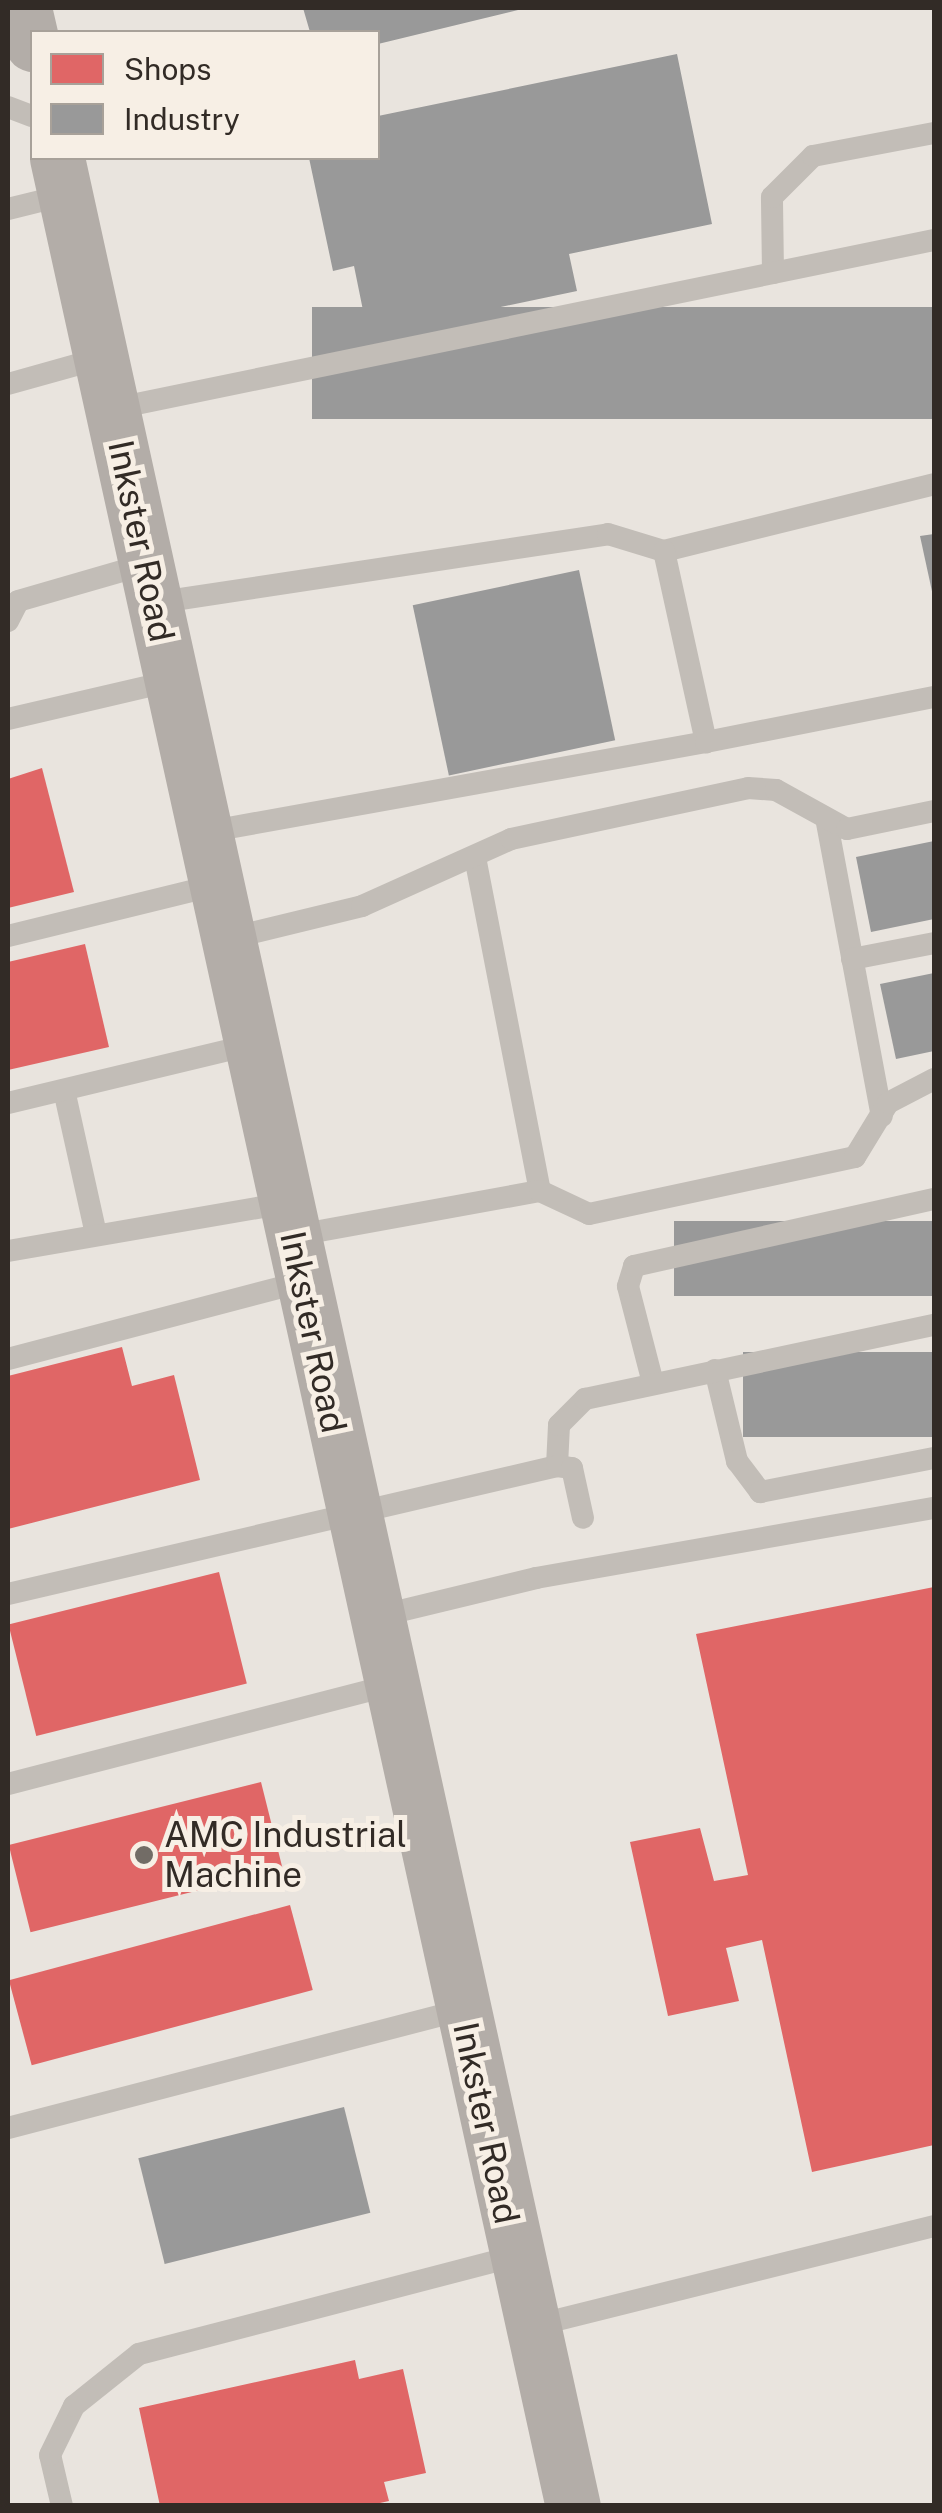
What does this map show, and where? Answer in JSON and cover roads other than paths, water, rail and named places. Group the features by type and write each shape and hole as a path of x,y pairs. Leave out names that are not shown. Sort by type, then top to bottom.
{"main road":[{"path":"22,8 30,37"},
{"name":"Inkster Road","path":"61,176 514,2256 573,2506"}],"lane":[{"path":"8,10 22,8"},
{"path":"773,273 772,196 813,156 934,133"},
{"path":"8,208 61,176"},
{"path":"8,384 106,384 773,273 934,240"},
{"path":"8,621 18,602 150,583 608,534 664,551 934,484"},
{"path":"664,551 706,742"},
{"path":"8,719 171,681"},
{"path":"204,832 934,697"},
{"path":"227,938 362,906 511,839 748,788 776,790 827,824 847,829 934,811"},
{"path":"827,824 882,1116"},
{"path":"475,857 540,1191"},
{"path":"8,936 216,885"},
{"path":"852,959 934,943"},
{"path":"8,1103 250,1045"},
{"path":"8,1359 293,1240 540,1191 589,1214 854,1157 910,1084 934,1079"},
{"path":"64,1090 96,1234"},
{"path":"653,1382 628,1286 634,1266 934,1200"},
{"path":"8,1251 96,1234 293,1240"},
{"path":"557,1466 558,1424 585,1399 934,1325"},
{"path":"715,1370 737,1461 760,1492 934,1458"},
{"path":"8,1594 352,1509 557,1466 572,1468 583,1518"},
{"path":"375,1617 536,1578 934,1508"},
{"path":"8,1784 390,1686"},
{"path":"8,2128 461,2010"},
{"path":"530,2327 934,2226"},
{"path":"62,2506 50,2455 74,2406 139,2354 514,2256"}],"place":[{"name":"AMC Industrial Machine","path":"144,1855"}]}
